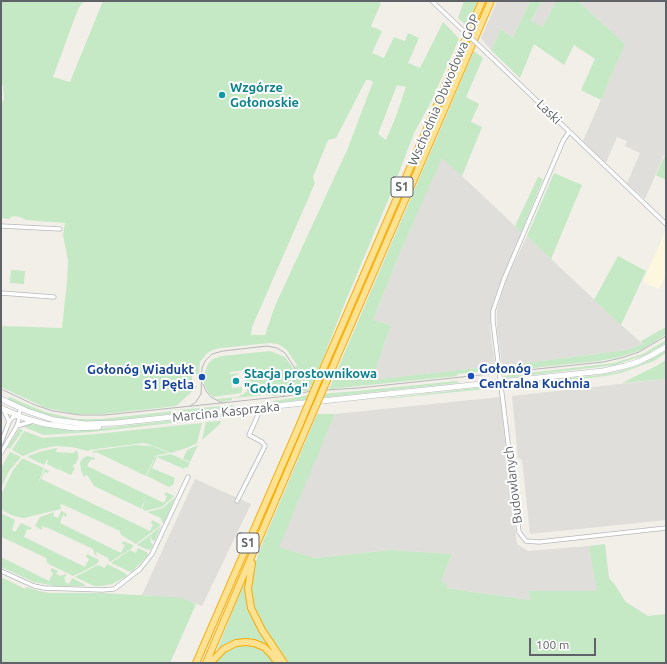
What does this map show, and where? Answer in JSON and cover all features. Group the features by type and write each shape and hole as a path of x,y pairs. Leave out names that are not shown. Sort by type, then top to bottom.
{"highway":[{"name":"Wschodnia Obwodowa GOP","path":"196,663 482,1"},
{"name":"Wschodnia Obwodowa GOP","path":"206,663 491,1"},
{"path":"255,549 248,589 251,608 262,630 284,663"},
{"path":"210,663 224,649 236,643 246,642 254,643 264,648 278,663"}],"street":[{"name":"Laski","path":"432,1 666,224"},
{"path":"500,382 493,311 504,279 563,141 569,132"},
{"path":"1,226 60,229"},
{"path":"1,293 54,297"},
{"name":"Marcina Kasprzaka","path":"2,408 18,416 50,425 75,428 93,428 116,424 259,408 596,372 618,368 648,358 666,346"},
{"name":"Budowlanych","path":"500,382 519,532 526,541 539,542 666,528"},
{"name":"Marcina Kasprzaka","path":"1,399 39,416 66,422 116,424"},
{"path":"2,408 9,422"},
{"path":"1,453 17,426 21,408"},
{"path":"238,501 265,446 262,442 249,435 258,415 259,408"},
{"path":"1,443 9,422 13,417 18,416"},
{"path":"17,426 33,421"},
{"path":"1,570 39,587 54,589 114,589 140,569 152,554 188,477"}],"shaded area":[{"path":"497,1 530,1 513,38 501,29 491,50 481,38"},
{"path":"542,1 556,1 543,27 531,22"},
{"path":"578,1 666,1 666,155 664,155 645,199 627,183 640,153 625,146 627,141 617,137 606,163 583,141 625,44"},
{"path":"442,157 521,233 499,285 492,306 490,328 495,366 372,380 391,325 373,320 399,255"},
{"path":"665,232 666,275 659,289 643,282"},
{"path":"527,236 643,344 627,350 502,366 497,329 497,310 506,280"},
{"path":"665,379 666,520 530,534 522,460 518,458 512,396"},
{"path":"500,397 517,544 528,551 589,546 598,591 530,591 530,600 446,588 441,581 452,554 391,550 315,558 278,547 335,414"},
{"path":"195,479 251,504 202,606 185,599 142,595"}],"green space":[{"path":"1,1 87,1 82,3 78,9 53,77 70,82 103,1 376,1 381,3 371,26 382,31 372,53 384,58 394,37 405,41 408,33 419,38 408,63 420,68 443,22 459,39 430,104 414,133 312,387 303,379 295,367 297,365 286,349 278,344 269,343 221,348 207,353 200,362 199,374 192,374 192,386 197,387 176,406 104,414 76,414 46,408 1,387 1,326 62,328 68,260 63,235 65,223 26,220 13,216 9,219 1,218 1,105 4,99 3,85 1,84","holes":["366,80 373,82 348,148 275,306 265,335 251,335 252,327 315,183 313,177 328,140 336,138","397,85 406,87 386,140 378,134"]},
{"path":"464,1 477,1 467,26 458,18"},
{"path":"530,1 542,1 531,21 543,27 556,1 578,1 625,44 601,100 581,90 595,59 574,45 564,65 534,44 520,78 491,50 501,29 513,38"},
{"path":"474,51 483,58 466,97 479,104 471,122 482,127 462,176 442,158 399,255 373,320 391,325 372,380 495,366 495,370 457,374 457,376 329,389"},
{"path":"666,155 666,180 656,175"},
{"path":"554,173 582,185 551,259 527,236"},
{"path":"538,177 543,179 521,233 515,226"},
{"path":"618,256 646,271 621,325 594,300"},
{"path":"11,270 25,271 24,284 10,283"},
{"path":"666,327 666,334 656,341 641,350 620,357 599,361 502,371 502,366 627,350 643,344 641,341"},
{"path":"666,340 663,345 645,355 615,365 507,378 503,376 614,363 643,354"},
{"path":"270,351 285,357 293,368 293,383 284,395 272,396 272,394 232,398 232,400 222,402 216,399 238,397 247,391 244,370 230,372 230,374 239,374 231,377 232,388 242,387 241,393 213,397 208,392 204,384 204,374 208,364 213,359 222,356"},
{"path":"666,351 666,353 654,361 621,373 505,387 510,384 617,372 642,364"},
{"path":"666,360 666,379 622,383 656,366"},
{"path":"296,373 303,383 311,390 288,394 295,384"},
{"path":"457,381 458,383 273,403 273,401 308,395"},
{"path":"486,387 486,389 386,399 389,398"},
{"path":"7,396 45,412 76,419 102,419 174,411 172,414 107,421 76,421 30,410 8,400 9,397"},
{"path":"233,405 233,407 182,413 179,410"},
{"path":"234,414 234,416 92,432 44,435 22,426 31,424 58,429 84,430"},
{"path":"317,414 335,414 279,547 315,558 391,550 452,554 441,581 447,584 446,588 530,600 529,591 597,591 589,546 605,544 609,578 626,602 648,616 666,614 666,663 289,663 260,623 253,607 250,595 251,581 258,554"},
{"path":"221,421 220,424 202,440 206,422"},
{"path":"202,423 197,443 171,453 144,443 88,451 72,447 55,446 40,449 23,456 12,450 24,431 43,438"},
{"path":"19,429 23,430 10,449 7,448"},
{"path":"135,445 152,446 169,453 155,456 146,476 92,451"},
{"path":"198,445 190,462 183,459 187,450"},
{"path":"57,448 56,452 74,453 75,450 78,452 78,460 76,464 74,464 73,467 75,468 71,475 60,470 61,466 59,470 47,464 48,460 44,465 28,457 39,452"},
{"path":"10,452 21,457 9,471 1,488 1,468"},
{"path":"171,454 190,463 187,468 185,467 184,469 157,457 152,468 175,478 173,485 169,487 147,476 155,457"},
{"path":"87,456 95,458 94,460 91,459 87,466 164,503 167,496 164,495 166,492 174,496 162,507 144,511 142,509 146,498 140,510 140,508 94,486 87,475 84,477 80,463 82,459"},
{"path":"22,459 44,468 36,488 45,469 49,471 48,473 45,472 41,479 150,531 153,525 151,523 152,520 161,525 136,544 121,535 120,531 64,505 60,504 61,509 24,518 14,516 1,510 1,495 13,470"},
{"path":"175,497 164,523 162,522 161,518 147,512 163,508"},
{"path":"61,511 67,514 66,517 63,515 60,523 121,553 125,545 122,544 123,541 133,545 132,548 110,562 108,558 96,552 97,556 95,555 93,549 46,527 42,526 42,530 35,526 40,517 54,512 53,516 58,518"},
{"path":"1,513 15,520 12,530 15,532 21,523 32,528 30,530 27,529 24,537 85,567 89,559 86,557 87,554 99,560 97,564 73,576 47,563 46,558 1,537"},
{"path":"161,526 155,541 152,540 150,535"},
{"path":"150,535 151,543 153,545 151,549 148,550 137,545"},
{"path":"138,548 147,552 148,555 132,572 111,563 130,550 136,553"},
{"path":"1,557 49,581 53,573 50,571 52,568 58,571 56,574 61,576 65,574 67,575 64,578 65,582 69,584 72,578 85,586 55,586 34,582 1,567"},
{"path":"107,564 125,573 127,576 112,584 101,586 94,586 75,577 98,565 105,568"},
{"path":"1,577 25,589 26,587 49,593 101,593 173,597 185,599 196,604 170,663 1,663"},
{"path":"246,578 246,595 248,606 279,657 260,643 222,647 217,650"},
{"path":"242,645 251,645 261,649 266,652 274,663 213,663 223,652"}],"tram line":[{"path":"1,389 35,405 53,411 80,415 105,415 288,396 311,391 358,388 603,362 639,352 666,336"},
{"path":"190,406 196,402 201,394 202,368 205,361 212,354 223,351 267,346 277,348 285,353 304,382 311,388 318,390"},
{"path":"283,396 290,391 293,385 295,378 294,369"},
{"path":"203,384 211,397 222,403"}],"place":[{"name":"Wzgórze Gołonoskie","path":"222,95"},
{"name":"Gołonóg Centralna Kuchnia","path":"471,376"},
{"name":"Gołonóg Wiadukt S1 Pętla","path":"202,377"},
{"name":"Stacja prostownikowa \"Gołonóg\"","path":"236,381"}]}
